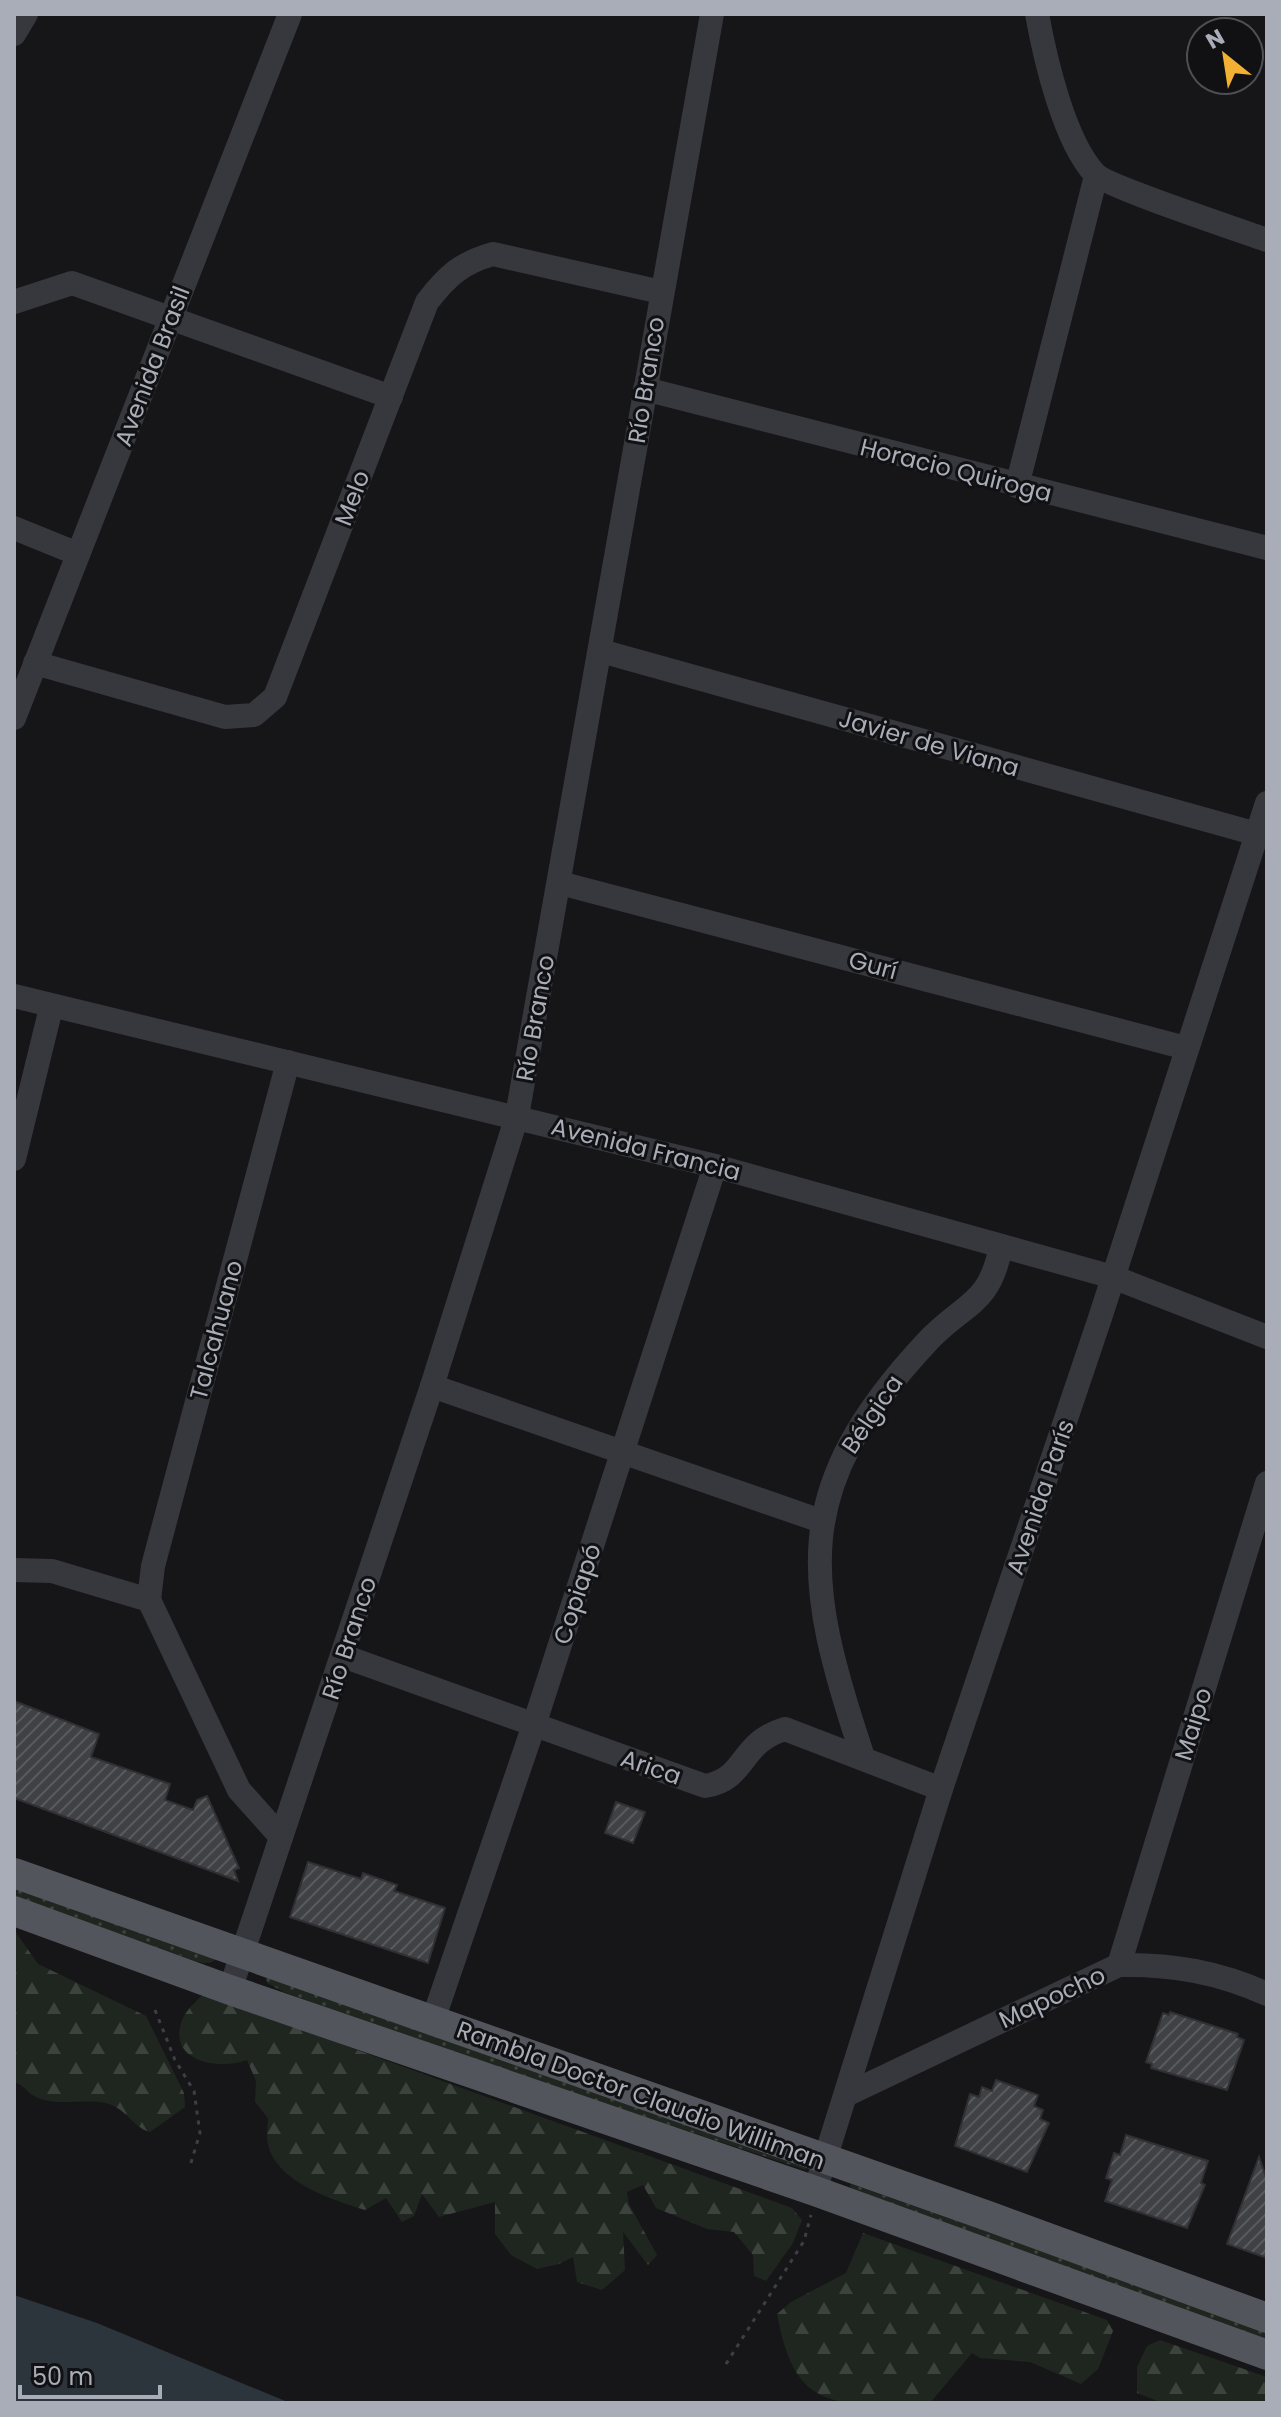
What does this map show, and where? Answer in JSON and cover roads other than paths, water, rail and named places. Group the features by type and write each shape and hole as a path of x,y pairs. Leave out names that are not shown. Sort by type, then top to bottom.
{"main road":[{"name":"Rambla Doctor Claudio Williman","path":"14,1873 1267,2318"},
{"name":"Rambla Doctor Claudio Williman","path":"14,1911 230,1990 815,2191 1267,2355"}],"street":[{"path":"14,34 26,14"},
{"name":"Avenida Brasil","path":"14,718 290,14"},
{"name":"Río Branco","path":"230,1990 432,1386 517,1116 712,14"},
{"path":"1037,14 1046,63 1067,125 1096,176 1267,240"},
{"path":"1017,486 1096,176"},
{"name":"Melo","path":"35,663 225,717 254,715 275,697 427,302 447,276 465,262 493,254 661,292"},
{"path":"14,302 72,283 391,397"},
{"name":"Horacio Quiroga","path":"645,389 1267,548"},
{"path":"14,528 78,554"},
{"name":"Javier de Viana","path":"601,651 1258,852"},
{"name":"Avenida París","path":"815,2191 941,1789 1113,1277 1186,1048 1258,852 1267,803"},
{"name":"Gurí","path":"560,883 1186,1048"},
{"name":"Avenida Francia","path":"14,996 51,1008 517,1116 715,1166 1113,1277 1267,1337"},
{"path":"14,1159 51,1008"},
{"name":"Talcahuano","path":"149,1600 153,1566 288,1062"},
{"name":"Copiapó","path":"433,2020 534,1725 715,1166"},
{"name":"Bélgica","path":"863,1757 839,1685 824,1624 821,1521 832,1477 851,1436 891,1381 929,1339 986,1292 997,1269 1001,1246"},
{"path":"432,1386 624,1450 821,1521"},
{"name":"Maipo","path":"1119,1965 1267,1483"},
{"path":"14,1570 52,1571 149,1600 239,1790 281,1837"},
{"name":"Arica","path":"343,1656 705,1786 721,1783 734,1774 752,1745 767,1734 785,1729 941,1789"},
{"name":"Mapocho","path":"846,2095 1119,1965 1163,1964 1217,1974 1267,1994"}]}
